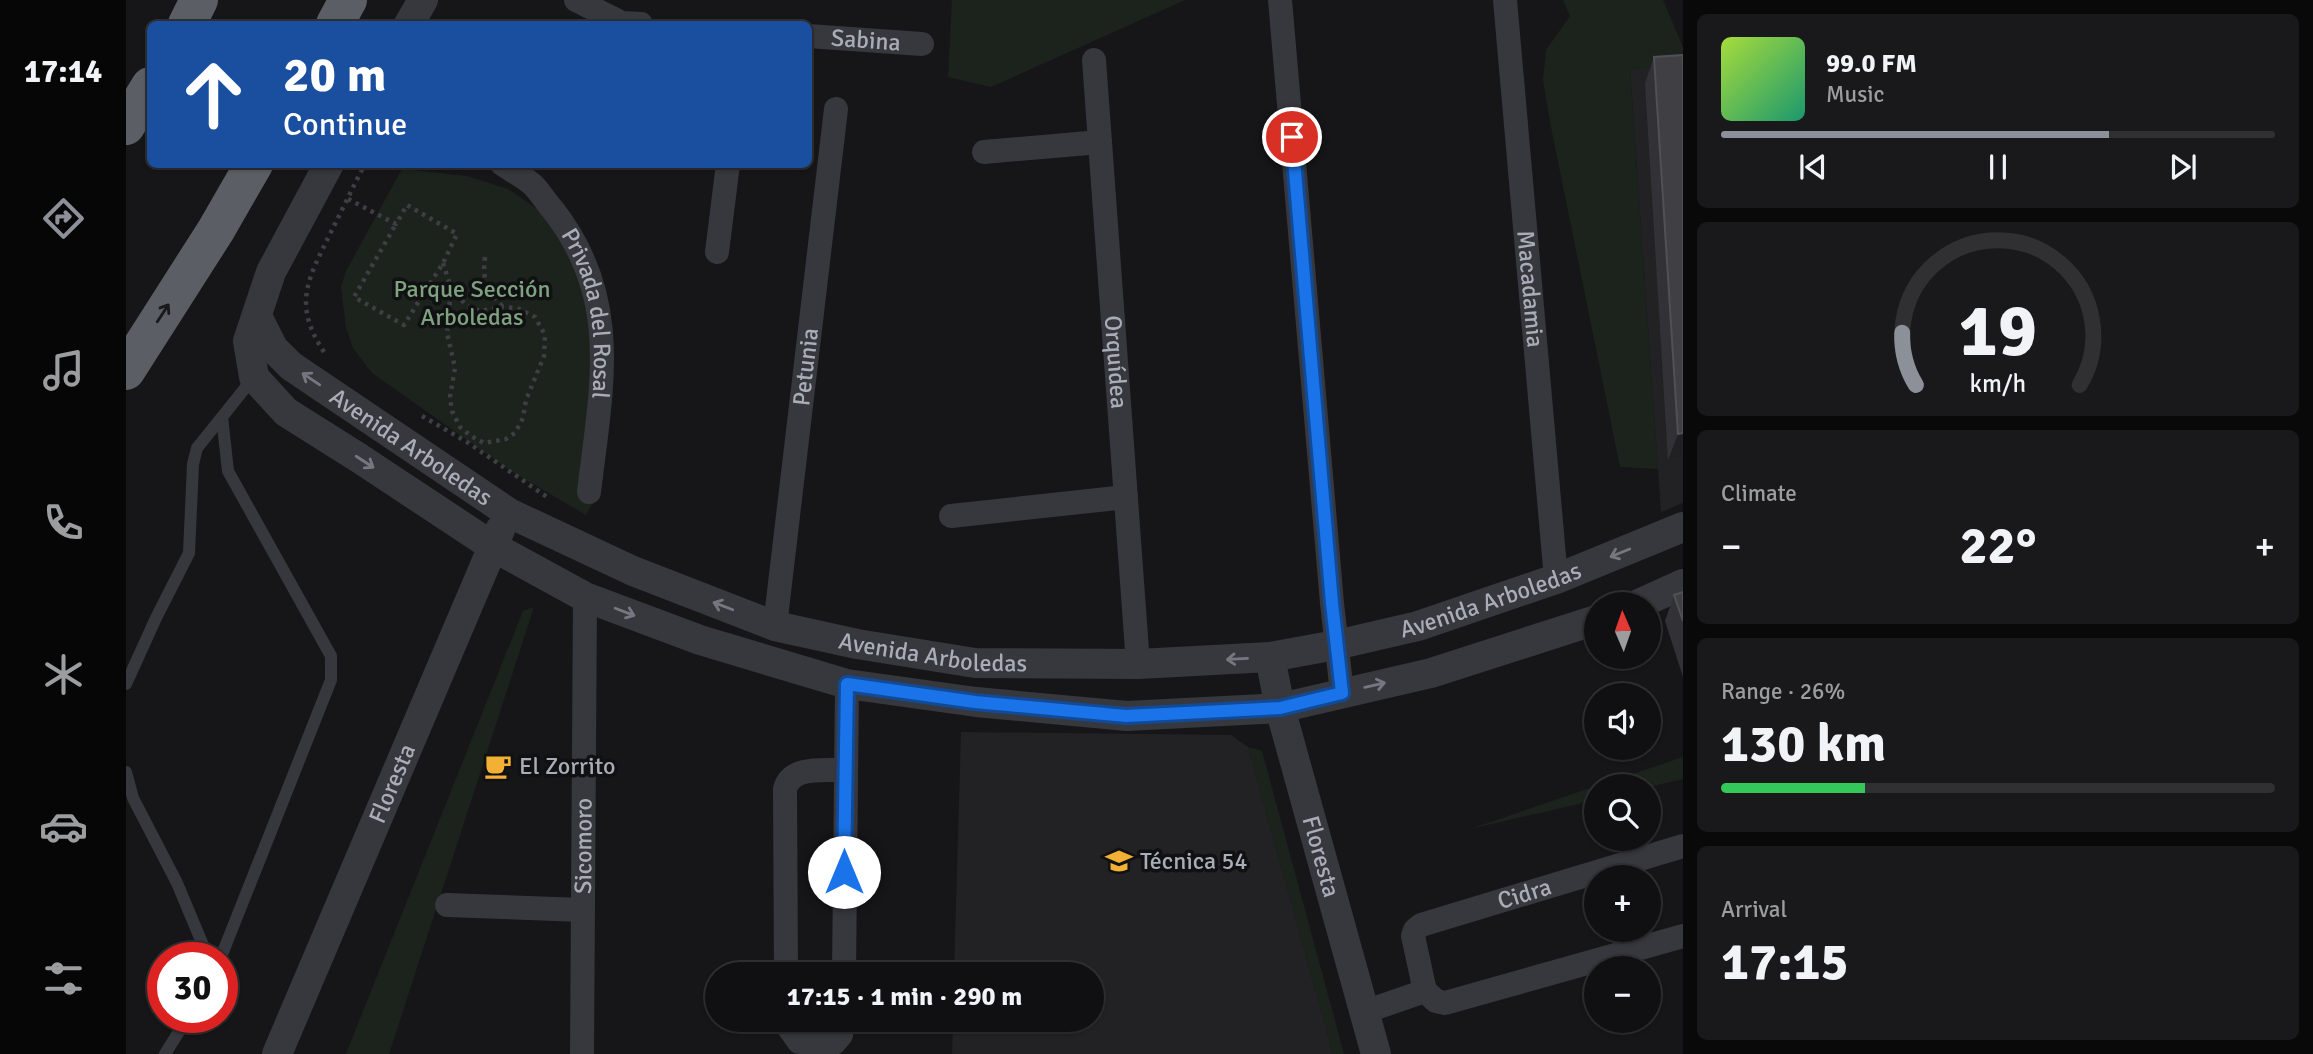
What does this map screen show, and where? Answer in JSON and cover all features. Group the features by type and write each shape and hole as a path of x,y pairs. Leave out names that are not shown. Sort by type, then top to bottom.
{"highway":[{"path":"189,21 200,0"},
{"path":"337,21 348,0"},
{"path":"126,127 147,91"},
{"path":"126,370 216,230 252,168"}],"street":[{"path":"410,21 423,0"},
{"path":"576,0 622,21"},
{"path":"1280,0 1342,693"},
{"name":"Macadamia","path":"1505,0 1556,579"},
{"name":"Sabina","path":"812,36 922,44"},
{"name":"Orquídea","path":"1094,60 1138,664"},
{"name":"Petunia","path":"775,626 836,109"},
{"path":"984,152 1100,142"},
{"path":"327,168 271,272 247,341 254,377 286,412 492,546 585,597 700,640 847,684 975,702 1126,716 1280,708 1431,673 1584,624"},
{"name":"Privada del Rosal","path":"508,168 532,184 570,232 593,287 602,329 602,378 589,492"},
{"path":"716,252 727,168"},
{"name":"Avenida Arboledas","path":"257,316 274,348 291,366 509,513 633,571 775,626 857,644 975,663 1138,664 1270,657 1336,645 1418,626 1556,579 1683,527"},
{"path":"951,516 1126,497"},
{"name":"Floresta","path":"277,1054 492,546 509,513"},
{"path":"1661,594 1683,584"},
{"name":"Sicomoro","path":"582,1054 585,597"},
{"name":"Floresta","path":"1270,657 1280,708 1376,1054"},
{"path":"844,962 847,684"},
{"path":"786,962 787,781 792,775 804,772 845,770"},
{"name":"Cidra","path":"1425,991 1413,936 1415,930 1433,920 1683,846"},
{"path":"447,905 583,910"},
{"path":"1364,1012 1425,991 1436,1002 1445,1003 1683,936"},
{"path":"792,1032 799,1042 812,1044 834,1043 842,1032"}],"lane":[{"path":"126,684 156,618 190,554 193,464 197,448 254,377"},
{"path":"222,417 228,471 331,656 331,680 227,942"},
{"path":"126,772 133,798 177,883 202,942"},
{"path":"165,1054 178,1033"}],"path":[{"path":"326,354 312,334 307,316 308,278 363,168"},
{"path":"348,199 396,224"},
{"path":"407,205 457,234 443,263 404,325 354,296 396,224 407,205"},
{"path":"485,257 485,281 503,307"},
{"path":"443,263 451,288 447,332 455,368 450,397 452,411 460,427 471,436 484,443 494,443 515,433 523,418 526,400 544,356 545,335 535,317 517,308 503,307 480,311 467,306 451,288"},
{"path":"420,415 467,442 558,504"},
{"path":"467,442 471,436"}],"shaded area":[{"path":"1683,65 1683,503 1661,512 1630,70"},
{"name":"Técnica 54","path":"961,732 1231,735 1248,747 1333,1054 952,1054 953,1032 1104,1032 1104,962 954,962"}],"green space":[{"path":"952,0 1185,0 991,87 948,77"},
{"path":"1563,0 1663,0 1683,47 1683,65 1630,71 1658,469 1620,467 1550,122 1543,80 1546,50 1570,16"},
{"name":"Parque Sección Arboledas","path":"402,169 467,176 508,189 540,211 594,272 599,491 586,515 511,471 372,373 353,348 346,328 341,287 346,271"},
{"path":"534,607 389,1054 346,1054 523,611"},
{"path":"1248,747 1262,751 1344,1054 1333,1054"},
{"path":"1683,757 1683,779 1661,784 1661,774 1633,774"},
{"path":"1584,790 1584,803 1470,829"}],"building":[{"path":"1683,55 1683,433 1678,434 1654,57"},
{"path":"1683,592 1683,621 1674,595"}],"place":[{"name":"El Zorrito","path":"498,766"},
{"name":"Técnica 54","path":"1119,861"}],"route":[{"path":"844,872 847,684 975,702 1126,716 1280,708 1342,693 1292,137"}]}
